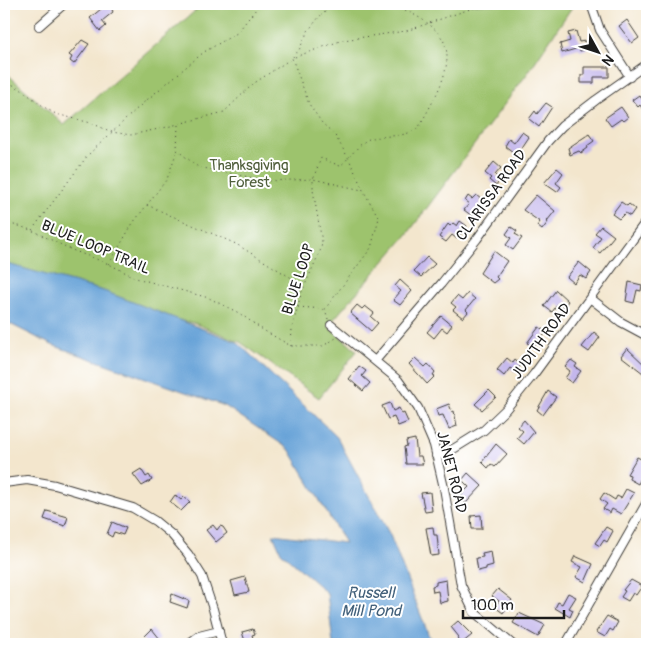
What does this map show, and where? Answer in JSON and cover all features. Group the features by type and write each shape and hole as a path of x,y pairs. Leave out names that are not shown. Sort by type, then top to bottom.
{"street":[{"path":"40,26 64,4"},
{"path":"591,4 600,30 630,77"},
{"name":"CLARISSA ROAD","path":"375,361 453,269 548,141 562,126 647,64"},
{"name":"JUDITH ROAD","path":"436,456 455,448 484,430 506,409 534,374 647,220"},
{"path":"590,298 621,322 647,336"},
{"name":"JANET ROAD","path":"330,325 398,380 418,408 434,445 453,535 460,585 474,612 512,644"},
{"path":"4,483 27,480 56,485 133,508 154,520 172,535 188,554 202,576 222,644"},
{"path":"566,644 647,502"},
{"path":"188,644 199,636 219,631"}],"path":[{"path":"31,230 88,156 112,132 204,52 237,33 260,4"},
{"path":"292,58 299,50 308,31 320,16 335,4"},
{"path":"313,179 321,158 340,166 363,143 370,139 413,132 419,127 442,81 447,65 446,49 440,34 428,24 394,4"},
{"path":"4,80 19,88 56,114 91,123 112,132 131,135 178,125 224,112 253,84 292,58 343,40 406,31 473,8 494,7 503,4"},
{"path":"292,58 308,104 322,123 334,134 349,159 362,190 379,218 371,248 325,309"},
{"path":"109,264 133,223 167,178 177,150 178,125"},
{"path":"177,150 198,167 269,181 313,179 362,190"},
{"name":"BLUE LOOP","path":"291,346 292,329 303,285 315,263 322,242 313,190 313,179"},
{"path":"147,205 236,244 303,285"},
{"name":"BLUE LOOP TRAIL","path":"4,223 31,230 72,250 109,264 136,278 209,298 239,313 291,346"},
{"path":"297,307 325,309"},
{"path":"325,309 330,325"},
{"path":"291,346 324,346 341,333"}],"green space":[{"name":"Thanksgiving Forest","path":"203,4 574,4 527,74 406,236 328,326 357,351 319,398 240,342 194,323 176,320 4,265 4,71 64,125"}],"water":[{"name":"Russell Mill Pond","path":"4,263 104,291 237,342 337,437 390,535 432,644 333,644 327,593 281,552 273,534 345,543 289,449 225,406 52,345 4,321"}],"building":[{"path":"107,4 119,4 102,21 106,26 100,31 90,18"},
{"path":"627,20 639,38 632,43 619,26"},
{"path":"576,31 579,42 585,41 587,49 580,51 579,48 562,53 560,44 570,41 568,33"},
{"path":"82,40 89,44 74,64 70,61 72,57 69,55"},
{"path":"584,67 609,67 609,77 594,77 594,83 581,83"},
{"path":"639,95 642,99 645,97 647,101 647,108 644,111 640,105 638,107 632,100"},
{"path":"546,103 552,107 539,127 529,119 535,111 537,114"},
{"path":"621,107 628,117 623,121 621,119 611,126 605,118"},
{"path":"522,132 529,137 517,155 505,146 509,139 514,143"},
{"path":"589,134 594,141 587,146 588,148 581,153 579,151 570,155 568,148"},
{"path":"494,162 501,168 495,175 501,179 496,186 485,173"},
{"path":"557,168 563,173 556,183 561,187 557,192 544,183"},
{"path":"476,195 482,200 472,216 464,210 469,204 465,201 468,196 472,199"},
{"path":"536,195 555,211 542,230 537,226 540,222 523,210"},
{"path":"621,202 627,206 629,204 635,209 630,216 625,213 619,219 612,214"},
{"path":"460,221 467,226 457,239 452,235 446,242 439,237 448,224 450,226 453,223 457,226"},
{"path":"601,226 614,236 600,253 593,248 601,237 595,233"},
{"path":"511,227 517,231 515,234 522,238 513,250 506,245 511,238 506,234"},
{"path":"494,251 507,261 496,277 498,279 493,283 480,273"},
{"path":"427,257 435,264 421,277 414,271"},
{"path":"579,262 591,272 586,279 580,275 574,283 567,277"},
{"path":"400,280 412,291 400,305 393,300 401,291 395,286"},
{"path":"629,282 642,285 641,291 637,290 634,303 626,301"},
{"path":"556,290 568,301 563,308 558,304 552,312 544,306"},
{"path":"468,293 475,299 466,310 468,312 463,318 453,310 456,307 451,303 457,296 462,300"},
{"path":"357,305 362,309 365,306 374,313 371,317 378,323 371,331 350,313"},
{"path":"441,316 452,325 447,332 442,328 434,338 427,332"},
{"path":"539,327 547,332 533,347 527,343"},
{"path":"594,332 600,337 589,352 582,347"},
{"path":"627,348 647,367 643,373 621,356"},
{"path":"415,358 425,367 428,364 435,372 433,375 435,376 427,384 409,364"},
{"path":"507,358 513,363 515,360 521,365 516,372 510,368 504,376 497,370"},
{"path":"571,360 577,364 575,367 581,371 572,383 565,378 570,371 565,367"},
{"path":"359,366 366,371 362,376 370,383 363,391 349,379"},
{"path":"489,390 496,397 482,410 475,404"},
{"path":"548,391 556,397 543,415 537,410"},
{"path":"390,403 393,411 399,408 402,414 404,413 408,422 398,426 394,417 388,419 382,406"},
{"path":"449,404 452,412 454,411 457,426 449,429 443,415 438,416 436,409"},
{"path":"524,420 534,432 524,444 517,438 523,431 518,427"},
{"path":"415,439 417,456 421,456 423,464 406,464 404,447 407,446 406,441"},
{"path":"496,444 507,454 495,467 491,464 488,468 482,462"},
{"path":"637,457 647,462 638,484 629,479 630,475 627,474"},
{"path":"141,469 146,477 149,475 152,480 142,486 133,474"},
{"path":"468,473 482,486 466,503 459,497 469,487 462,480"},
{"path":"626,489 634,493 621,514 612,509 610,513 603,509 607,504 600,499 604,493 615,500 617,496 621,498"},
{"path":"430,492 432,511 425,512 421,493"},
{"path":"175,495 181,500 184,497 190,502 181,511 170,502"},
{"path":"47,511 68,517 65,526 44,519"},
{"path":"481,515 482,529 472,529 471,516"},
{"path":"112,522 126,528 123,535 114,532 112,537 107,534"},
{"path":"213,525 217,530 220,526 223,527 227,533 216,542 206,530"},
{"path":"433,527 434,535 437,535 439,555 431,556 426,528"},
{"path":"606,527 613,531 607,542 604,540 600,546 595,543"},
{"path":"491,551 493,565 478,571 476,558 483,557 482,553"},
{"path":"575,556 593,564 585,582 576,577 582,567 572,562"},
{"path":"245,577 249,592 235,595 231,581"},
{"path":"446,580 448,601 440,603 438,591 433,592 432,586 436,585 436,582"},
{"path":"631,580 642,586 636,595 633,593 628,601 621,597 625,591 623,590"},
{"path":"498,589 512,600 503,613 495,607 499,601 492,596"},
{"path":"568,593 576,597 569,608 573,610 570,617 555,608 558,602 562,604"},
{"path":"172,594 189,601 187,608 170,602"},
{"path":"519,613 545,625 538,637 513,623"},
{"path":"607,616 618,622 613,631 610,629 605,637 596,632"},
{"path":"458,621 472,635 462,643 451,627"},
{"path":"152,629 160,639 154,644 147,644 142,639"},
{"path":"253,629 255,634 252,635 255,644 246,644 242,632"}]}
